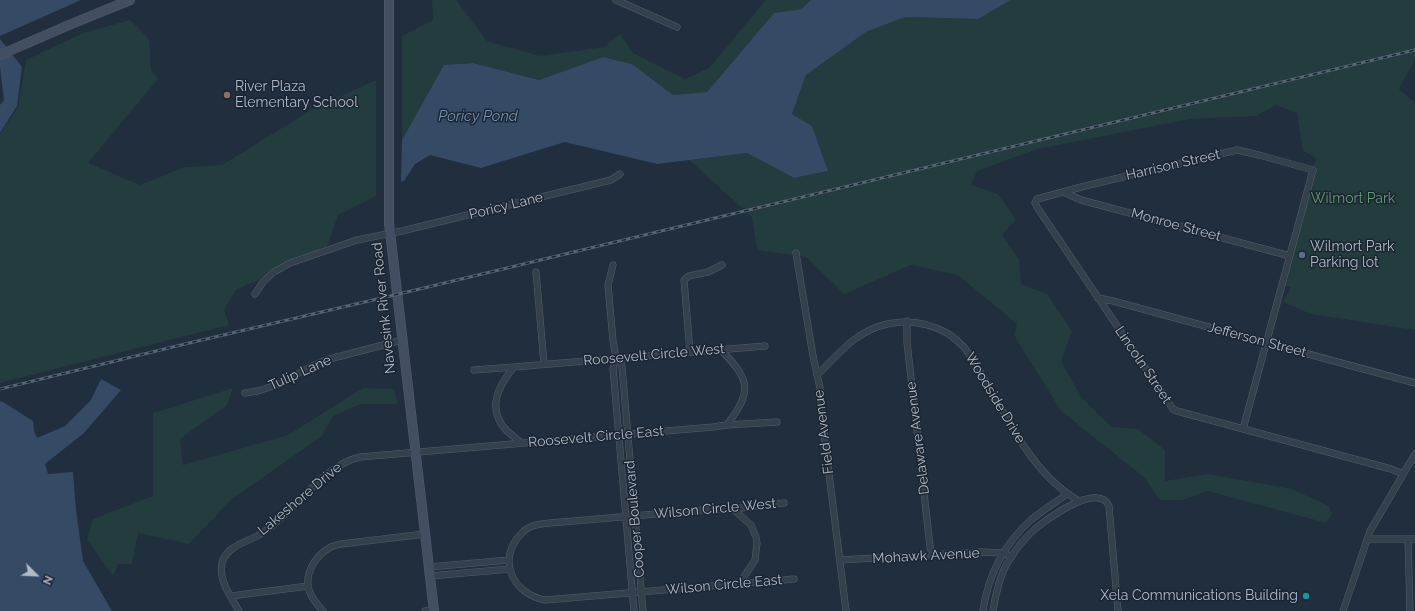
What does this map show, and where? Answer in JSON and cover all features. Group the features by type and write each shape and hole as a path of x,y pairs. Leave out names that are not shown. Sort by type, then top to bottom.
{"main road":[{"path":"0,56 130,0"},
{"name":"Navesink River Road","path":"389,0 390,233 429,571 430,611"}],"street":[{"path":"616,0 677,27"},
{"name":"Harrison Street","path":"1035,201 1038,198 1237,150 1313,170 1290,256"},
{"name":"Poricy Lane","path":"255,294 263,282 274,272 290,263 357,240 611,180 620,174"},
{"name":"Monroe Street","path":"1063,192 1081,200 1290,256"},
{"name":"Lincoln Street","path":"1035,201 1037,207 1173,409 1384,467 1403,474"},
{"name":"Field Avenue","path":"796,253 817,375 846,611"},
{"path":"1243,429 1290,256"},
{"path":"690,352 684,280 689,276 708,272 722,264"},
{"name":"Cooper Boulevard","path":"613,266 608,284 616,358 613,368 634,611"},
{"path":"536,272 544,364"},
{"name":"Jefferson Street","path":"1098,298 1415,383"},
{"name":"Woodside Drive","path":"817,375 841,351 865,332 885,324 907,321 938,328 952,336 964,347 1033,458 1053,483 1079,501"},
{"name":"Delaware Avenue","path":"907,321 907,342 931,555"},
{"name":"Tulip Lane","path":"245,393 258,391 279,384 326,360 402,340"},
{"name":"Roosevelt Circle West","path":"514,367 764,346"},
{"path":"721,350 740,371 744,387 739,409 727,425"},
{"name":"Cooper Boulevard","path":"616,358 622,365 643,611"},
{"path":"474,370 514,367"},
{"path":"514,367 503,381 499,390 496,399 496,408 503,425 522,443"},
{"name":"Roosevelt Circle East","path":"415,452 776,422"},
{"name":"Lakeshore Drive","path":"239,611 222,577 222,564 227,554 239,544 272,526 330,472 344,462 356,458 415,452"},
{"path":"1343,611 1374,521 1415,454"},
{"path":"984,611 992,575 1004,553 1021,530 1032,519 1067,494"},
{"path":"993,611 999,586 1011,557 1032,532 1046,520 1079,501 1091,498 1101,498 1108,503 1109,506 1118,611"},
{"name":"Wilson Circle West","path":"509,560 514,543 522,533 536,525 550,522 715,509 733,509 784,503"},
{"path":"733,509 751,525 757,543 755,560 740,583"},
{"path":"323,611 314,602 308,586 308,578 312,566 318,556 329,547 340,544 424,534"},
{"path":"1368,539 1412,539 1410,611"},
{"name":"Mohawk Avenue","path":"840,560 982,552 1004,553 1011,557"},
{"path":"429,571 509,560"},
{"name":"Wilson Circle East","path":"509,560 513,578 520,589 539,598 558,599 794,579"},
{"path":"429,571 510,569"},
{"path":"231,596 308,586"}],"green space":[{"path":"432,0 456,0 487,41 540,56 604,47 620,34 633,53 685,79 709,68 766,0 811,0 801,9 774,13 707,92 673,95 632,64 603,57 539,80 473,63 445,65 402,140 402,36 433,20"},
{"name":"Wilmort Park","path":"1011,0 1415,0 1415,59 1399,89 1415,103 1415,330 1311,314 1283,302 1291,287 1282,285 1316,158 1303,151 1297,113 1276,105 1256,116 1190,119 1038,149 977,171 971,185 998,194 1016,220 1002,235 1019,259 1021,284 1047,294 1072,331 1061,361 1082,398 1112,427 1138,429 1165,450 1165,481 1208,474 1292,489 1329,506 1332,514 1326,523 1208,491 1182,500 1159,500 1145,478 1061,411 1014,335 1017,324 958,275 911,265 844,294 806,257 757,250 752,217 689,160 747,153 794,178 828,171 812,126 792,114 806,75 866,32 905,17 978,19"},
{"path":"130,20 149,39 151,70 158,79 88,163 140,185 185,167 222,165 311,110 376,80 376,196 338,215 326,250 236,290 224,310 229,325 0,383 0,134 18,107 26,60 83,33"},
{"path":"233,388 227,405 180,439 183,465 288,435 363,388 395,389 397,404 361,404 333,416 322,436 232,499 189,544 138,533 132,564 118,564 113,576 87,539 93,519 153,496 153,413"}],"water":[{"path":"0,0 81,0 0,36"},
{"name":"Poricy Pond","path":"811,0 1011,0 978,19 905,17 866,32 806,75 792,114 812,126 828,171 794,178 747,153 657,164 565,142 481,168 430,155 415,164 404,181 401,182 402,140 444,65 473,63 539,80 603,57 632,64 673,95 707,92 774,13 801,9"},
{"path":"0,39 22,67 17,106 0,133 0,105 4,100 0,67"},
{"path":"101,379 121,390 84,433 45,464 48,474 73,472 76,510 83,561 112,611 0,611 0,401 33,421 34,431 37,438 65,426 91,400"}],"railway":[{"path":"0,389 1415,50"}],"place":[{"name":"River Plaza Elementary School","path":"227,95"},
{"name":"Wilmort Park Parking lot","path":"1302,255"},
{"name":"Xela Communications Building","path":"1306,596"}]}
